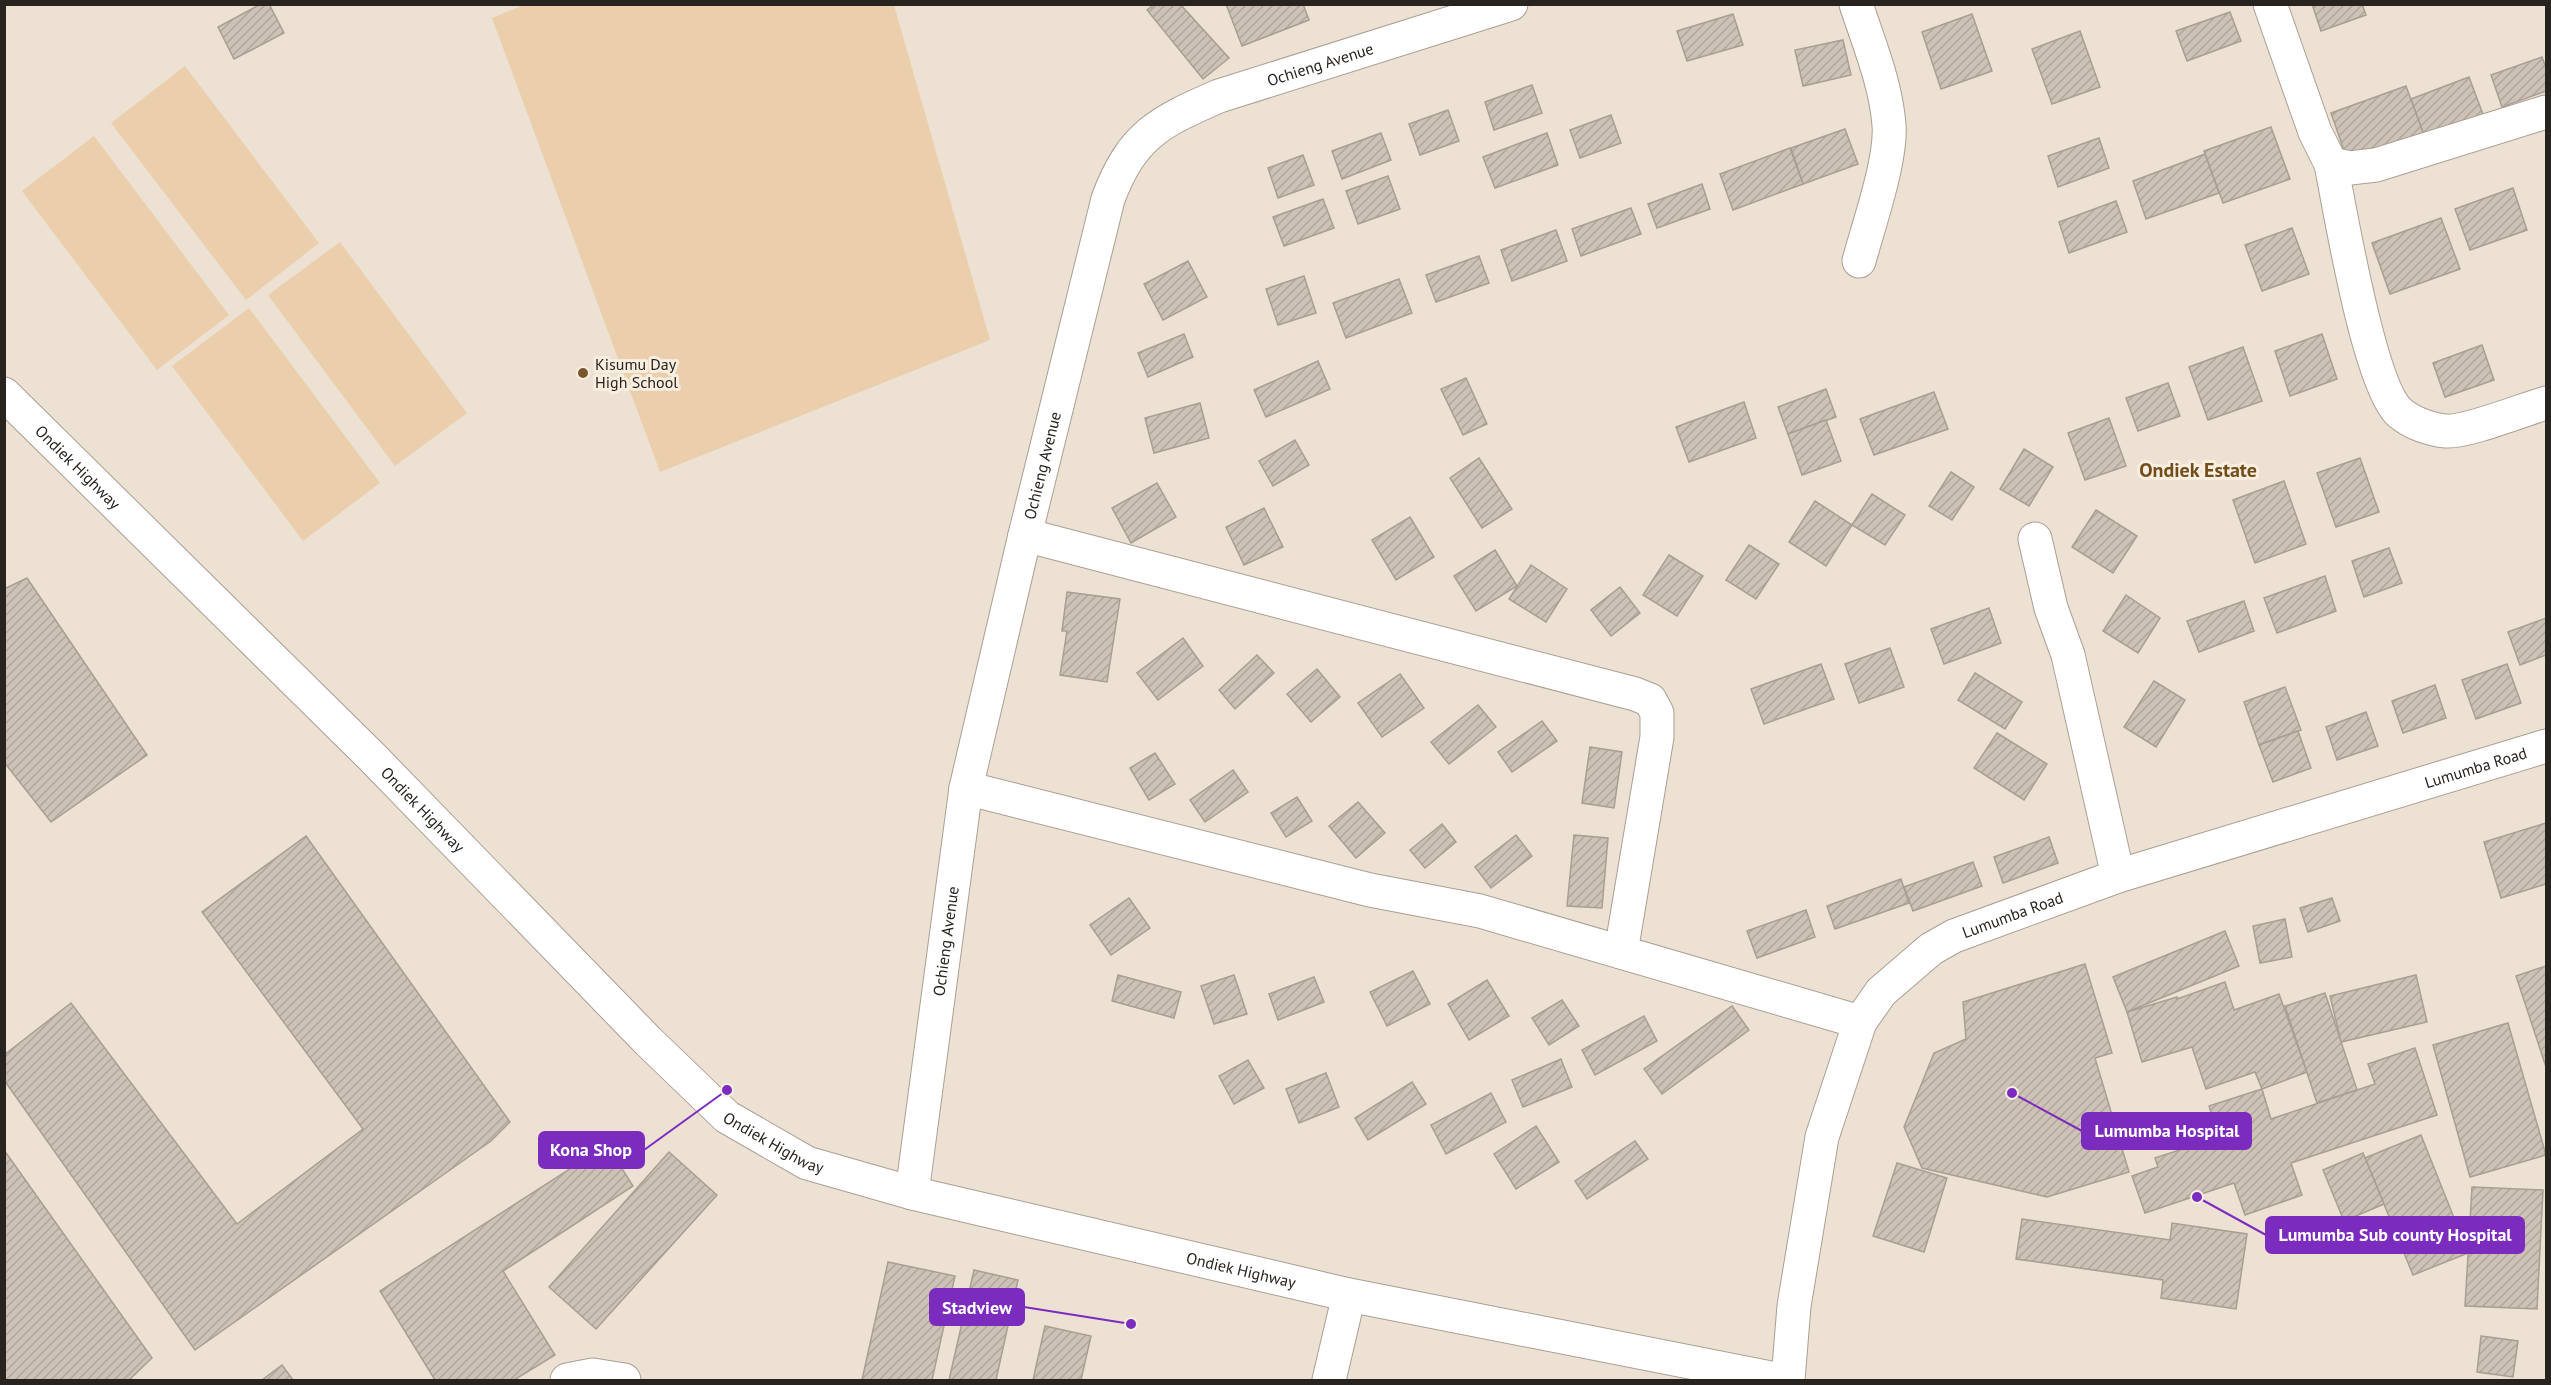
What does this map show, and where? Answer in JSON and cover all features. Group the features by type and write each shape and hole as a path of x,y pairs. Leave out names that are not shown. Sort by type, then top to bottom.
{"street":[{"name":"Ochieng Avenue","path":"912,1193 966,788 1025,535 1108,199 1118,174 1131,152 1152,130 1174,116 1219,96 1511,4"},
{"path":"1856,4 1876,61 1890,127 1885,164 1859,261"},
{"path":"2270,4 2315,132 2331,164 2355,286 2382,383 2399,412 2420,424 2448,432 2547,403"},
{"path":"2331,164 2350,168 2376,165 2547,112"},
{"name":"Ondiek Highway","path":"4,394 372,757 570,962 727,1117 807,1163 912,1193 1350,1295 1781,1380"},
{"path":"1025,535 1650,700 1657,713 1657,737 1621,952"},
{"path":"2035,539 2051,608 2068,655 2118,876"},
{"name":"Lumumba Road","path":"1788,1380 1794,1306 1822,1137 1860,1022 1881,992 1931,949 1954,936 2118,876 2547,746"},
{"path":"966,788 1370,890 1480,911 1860,1022"},
{"path":"1329,1380 1350,1295"},
{"path":"567,1380 593,1376 624,1380"}],"shaded area":[{"path":"526,4 894,5 990,340 660,472 492,18"},
{"path":"185,66 319,243 246,300 111,123"},
{"path":"94,136 229,315 157,370 22,191"},
{"path":"340,242 467,413 395,466 268,295"},
{"path":"249,308 380,483 303,541 172,366"}],"building":[{"path":"261,4 269,4 284,33 234,59 218,27"},
{"path":"1155,4 1180,4 1229,58 1203,79 1147,10"},
{"path":"1226,4 1303,4 1309,20 1242,46"},
{"path":"2312,4 2362,4 2366,15 2321,31"},
{"path":"2230,12 2241,41 2187,61 2176,31"},
{"path":"1733,14 1743,45 1687,61 1677,31"},
{"path":"1972,14 1992,71 1941,89 1922,32"},
{"path":"2080,31 2100,87 2052,104 2032,49"},
{"path":"1843,40 1851,75 1803,86 1795,50"},
{"path":"2542,57 2546,68 2546,91 2502,107 2491,75"},
{"path":"2469,77 2484,117 2425,138 2411,99"},
{"path":"1532,85 1542,113 1494,130 1485,102"},
{"path":"2406,86 2425,138 2349,165 2331,113"},
{"path":"1448,110 1459,141 1420,155 1409,124"},
{"path":"1611,115 1621,143 1580,158 1570,130"},
{"path":"2271,127 2290,179 2223,203 2204,151"},
{"path":"1845,129 1858,164 1803,184 1791,148"},
{"path":"1381,133 1391,160 1342,179 1332,151"},
{"path":"1547,133 1558,165 1495,188 1483,157"},
{"path":"2099,138 2109,168 2058,187 2048,156"},
{"path":"1790,148 1803,184 1733,210 1720,174"},
{"path":"2205,154 2219,193 2146,219 2133,181"},
{"path":"1303,155 1314,185 1278,198 1268,168"},
{"path":"1388,176 1400,209 1358,224 1346,191"},
{"path":"1702,184 1710,209 1657,228 1648,204"},
{"path":"2513,188 2527,230 2470,250 2455,209"},
{"path":"1323,199 1334,228 1284,246 1273,217"},
{"path":"2116,201 2127,232 2069,253 2059,222"},
{"path":"1631,208 1641,234 1581,256 1572,229"},
{"path":"2441,218 2460,269 2390,294 2372,243"},
{"path":"2292,228 2309,274 2262,291 2245,245"},
{"path":"1556,230 1567,261 1512,281 1501,250"},
{"path":"1479,256 1489,283 1436,302 1426,275"},
{"path":"1188,261 1207,297 1163,320 1144,284"},
{"path":"1304,276 1316,313 1278,325 1266,289"},
{"path":"1399,279 1412,313 1346,338 1333,303"},
{"path":"1184,334 1193,357 1148,377 1138,353"},
{"path":"2322,334 2337,379 2290,396 2275,351"},
{"path":"2482,345 2494,380 2445,397 2433,363"},
{"path":"2243,347 2262,401 2208,420 2189,367"},
{"path":"1318,361 1330,389 1266,417 1254,390"},
{"path":"1466,378 1487,424 1463,435 1441,389"},
{"path":"2168,383 2180,416 2138,431 2126,398"},
{"path":"1826,389 1836,417 1788,434 1778,407"},
{"path":"1934,392 1948,429 1874,455 1860,419"},
{"path":"1744,402 1756,438 1689,462 1676,427"},
{"path":"1200,403 1209,438 1154,453 1145,418"},
{"path":"2109,418 2126,466 2085,480 2068,433"},
{"path":"1826,420 1841,461 1802,475 1788,434"},
{"path":"1295,440 1309,465 1273,486 1259,461"},
{"path":"2024,449 2053,467 2029,506 2000,489"},
{"path":"1479,458 1512,509 1482,528 1450,478"},
{"path":"2360,458 2379,512 2336,527 2317,473"},
{"path":"1951,472 1974,487 1952,520 1929,506"},
{"path":"2284,481 2306,544 2255,563 2233,500"},
{"path":"1157,483 1176,517 1131,543 1112,508"},
{"path":"1872,494 1905,515 1885,545 1852,525"},
{"path":"1815,501 1852,525 1826,566 1789,542"},
{"path":"1264,508 1283,547 1244,565 1226,527"},
{"path":"2096,510 2137,536 2113,573 2072,547"},
{"path":"1410,517 1434,557 1396,580 1372,540"},
{"path":"1749,545 1779,564 1756,599 1726,580"},
{"path":"2389,548 2402,583 2364,597 2352,561"},
{"path":"1495,550 1517,586 1476,611 1454,576"},
{"path":"1669,555 1703,576 1677,616 1643,595"},
{"path":"1531,565 1567,589 1546,622 1509,599"},
{"path":"2325,576 2336,611 2277,633 2264,598"},
{"path":"27,578 147,755 51,822 4,762 4,589"},
{"path":"1620,587 1640,613 1611,636 1591,610"},
{"path":"1067,592 1120,599 1107,682 1060,675 1067,631 1062,631"},
{"path":"2126,595 2160,618 2138,653 2103,631"},
{"path":"2244,601 2254,631 2199,652 2187,621"},
{"path":"1989,608 2001,643 1944,664 1931,629"},
{"path":"2546,618 2546,655 2520,665 2508,632"},
{"path":"1183,638 1203,666 1158,700 1137,673"},
{"path":"1890,648 1904,687 1859,703 1845,664"},
{"path":"1257,655 1274,673 1235,709 1219,690"},
{"path":"1821,664 1834,699 1764,724 1751,689"},
{"path":"2507,664 2521,703 2476,719 2462,680"},
{"path":"1317,669 1340,697 1311,722 1287,694"},
{"path":"1975,673 2022,702 2005,729 1958,700"},
{"path":"1400,674 1424,708 1382,737 1358,703"},
{"path":"2154,681 2185,700 2156,747 2124,727"},
{"path":"2435,685 2446,718 2403,733 2392,701"},
{"path":"2285,687 2301,730 2259,745 2244,702"},
{"path":"1478,705 1496,727 1449,764 1431,742"},
{"path":"2366,712 2378,746 2337,760 2326,727"},
{"path":"1542,721 1557,741 1512,772 1498,752"},
{"path":"2298,731 2311,768 2273,782 2259,745"},
{"path":"1997,733 2047,764 2024,800 1974,768"},
{"path":"1590,747 1622,752 1614,808 1582,803"},
{"path":"1155,753 1175,784 1149,800 1130,768"},
{"path":"1233,770 1248,792 1205,822 1190,800"},
{"path":"1297,797 1312,821 1286,837 1271,813"},
{"path":"1358,802 1385,833 1356,858 1329,826"},
{"path":"2546,823 2546,884 2501,898 2484,842"},
{"path":"1442,824 1456,842 1425,868 1410,850"},
{"path":"1516,835 1532,856 1491,888 1475,867"},
{"path":"1574,835 1608,838 1602,908 1567,906"},
{"path":"306,836 510,1122 491,1141 195,1350 4,1080 4,1055 71,1003 237,1224 363,1129 202,912"},
{"path":"2049,837 2058,863 2003,883 1994,857"},
{"path":"1973,862 1982,886 1913,911 1904,887"},
{"path":"1901,879 1909,903 1835,929 1827,906"},
{"path":"1129,898 1150,928 1111,955 1090,925"},
{"path":"2332,898 2340,921 2308,932 2300,908"},
{"path":"1806,910 1815,937 1757,958 1747,931"},
{"path":"2285,919 2292,957 2260,963 2253,926"},
{"path":"2225,931 2239,966 2127,1012 2113,977"},
{"path":"2085,964 2112,1053 2095,1058 2129,1172 2047,1197 1922,1168 1904,1127 1934,1053 1966,1039 1963,1002"},
{"path":"2546,966 2546,1063 2545,1064 2516,976"},
{"path":"1413,971 1430,1004 1387,1026 1370,992"},
{"path":"1118,975 1181,992 1174,1018 1112,1001"},
{"path":"1234,975 1247,1014 1214,1024 1201,986"},
{"path":"2416,975 2427,1022 2341,1042 2330,996"},
{"path":"1314,977 1324,1002 1278,1020 1269,994"},
{"path":"1487,980 1509,1016 1469,1040 1448,1004"},
{"path":"2225,982 2234,1010 2279,994 2307,1072 2262,1089 2255,1072 2206,1089 2192,1047 2142,1062 2127,1012 2177,997 2177,999"},
{"path":"2325,993 2357,1090 2317,1103 2285,1006"},
{"path":"1562,1000 1579,1026 1549,1045 1532,1018"},
{"path":"1732,1006 1749,1030 1662,1094 1644,1069"},
{"path":"1644,1016 1657,1041 1595,1075 1582,1050"},
{"path":"2508,1023 2546,1155 2470,1177 2433,1045"},
{"path":"2415,1048 2437,1115 2291,1163 2302,1195 2245,1215 2234,1183 2145,1213 2132,1176 2158,1167 2155,1158 2219,1137 2209,1106 2262,1089 2271,1119 2375,1084 2368,1064"},
{"path":"1561,1059 1572,1087 1523,1107 1512,1080"},
{"path":"1248,1060 1264,1088 1234,1104 1219,1076"},
{"path":"1326,1073 1339,1107 1299,1123 1286,1089"},
{"path":"1412,1082 1426,1104 1368,1140 1355,1118"},
{"path":"1491,1093 1506,1122 1446,1154 1431,1125"},
{"path":"1536,1126 1559,1162 1516,1189 1494,1154"},
{"path":"2421,1135 2468,1253 2413,1275 2365,1158"},
{"path":"1635,1141 1648,1159 1587,1199 1575,1181"},
{"path":"607,1145 633,1186 503,1271 555,1355 514,1380 435,1380 380,1291"},
{"path":"4,1150 152,1358 129,1380 4,1380"},
{"path":"669,1152 717,1195 596,1329 549,1287"},
{"path":"2363,1153 2384,1204 2344,1221 2323,1170"},
{"path":"1897,1163 1947,1178 1924,1252 1873,1236"},
{"path":"2472,1187 2543,1190 2537,1309 2465,1306"},
{"path":"2022,1219 2170,1240 2172,1223 2247,1234 2236,1309 2161,1298 2163,1280 2016,1259"},
{"path":"888,1262 955,1276 932,1380 862,1380"},
{"path":"974,1270 1018,1280 996,1380 949,1380"},
{"path":"1045,1326 1091,1336 1081,1380 1033,1380"},
{"path":"2481,1336 2518,1341 2513,1377 2477,1372"},
{"path":"282,1365 293,1380 262,1380"}],"place":[{"name":"Kisumu Day High School","path":"583,373"},
{"name":"Kona Shop","path":"727,1090"},
{"name":"Lumumba Hospital","path":"2012,1093"},
{"name":"Lumumba Sub county Hospital","path":"2197,1197"},
{"name":"Stadview","path":"1131,1324"}],"district":[{"name":"Ondiek Estate","path":"2198,470"}]}
